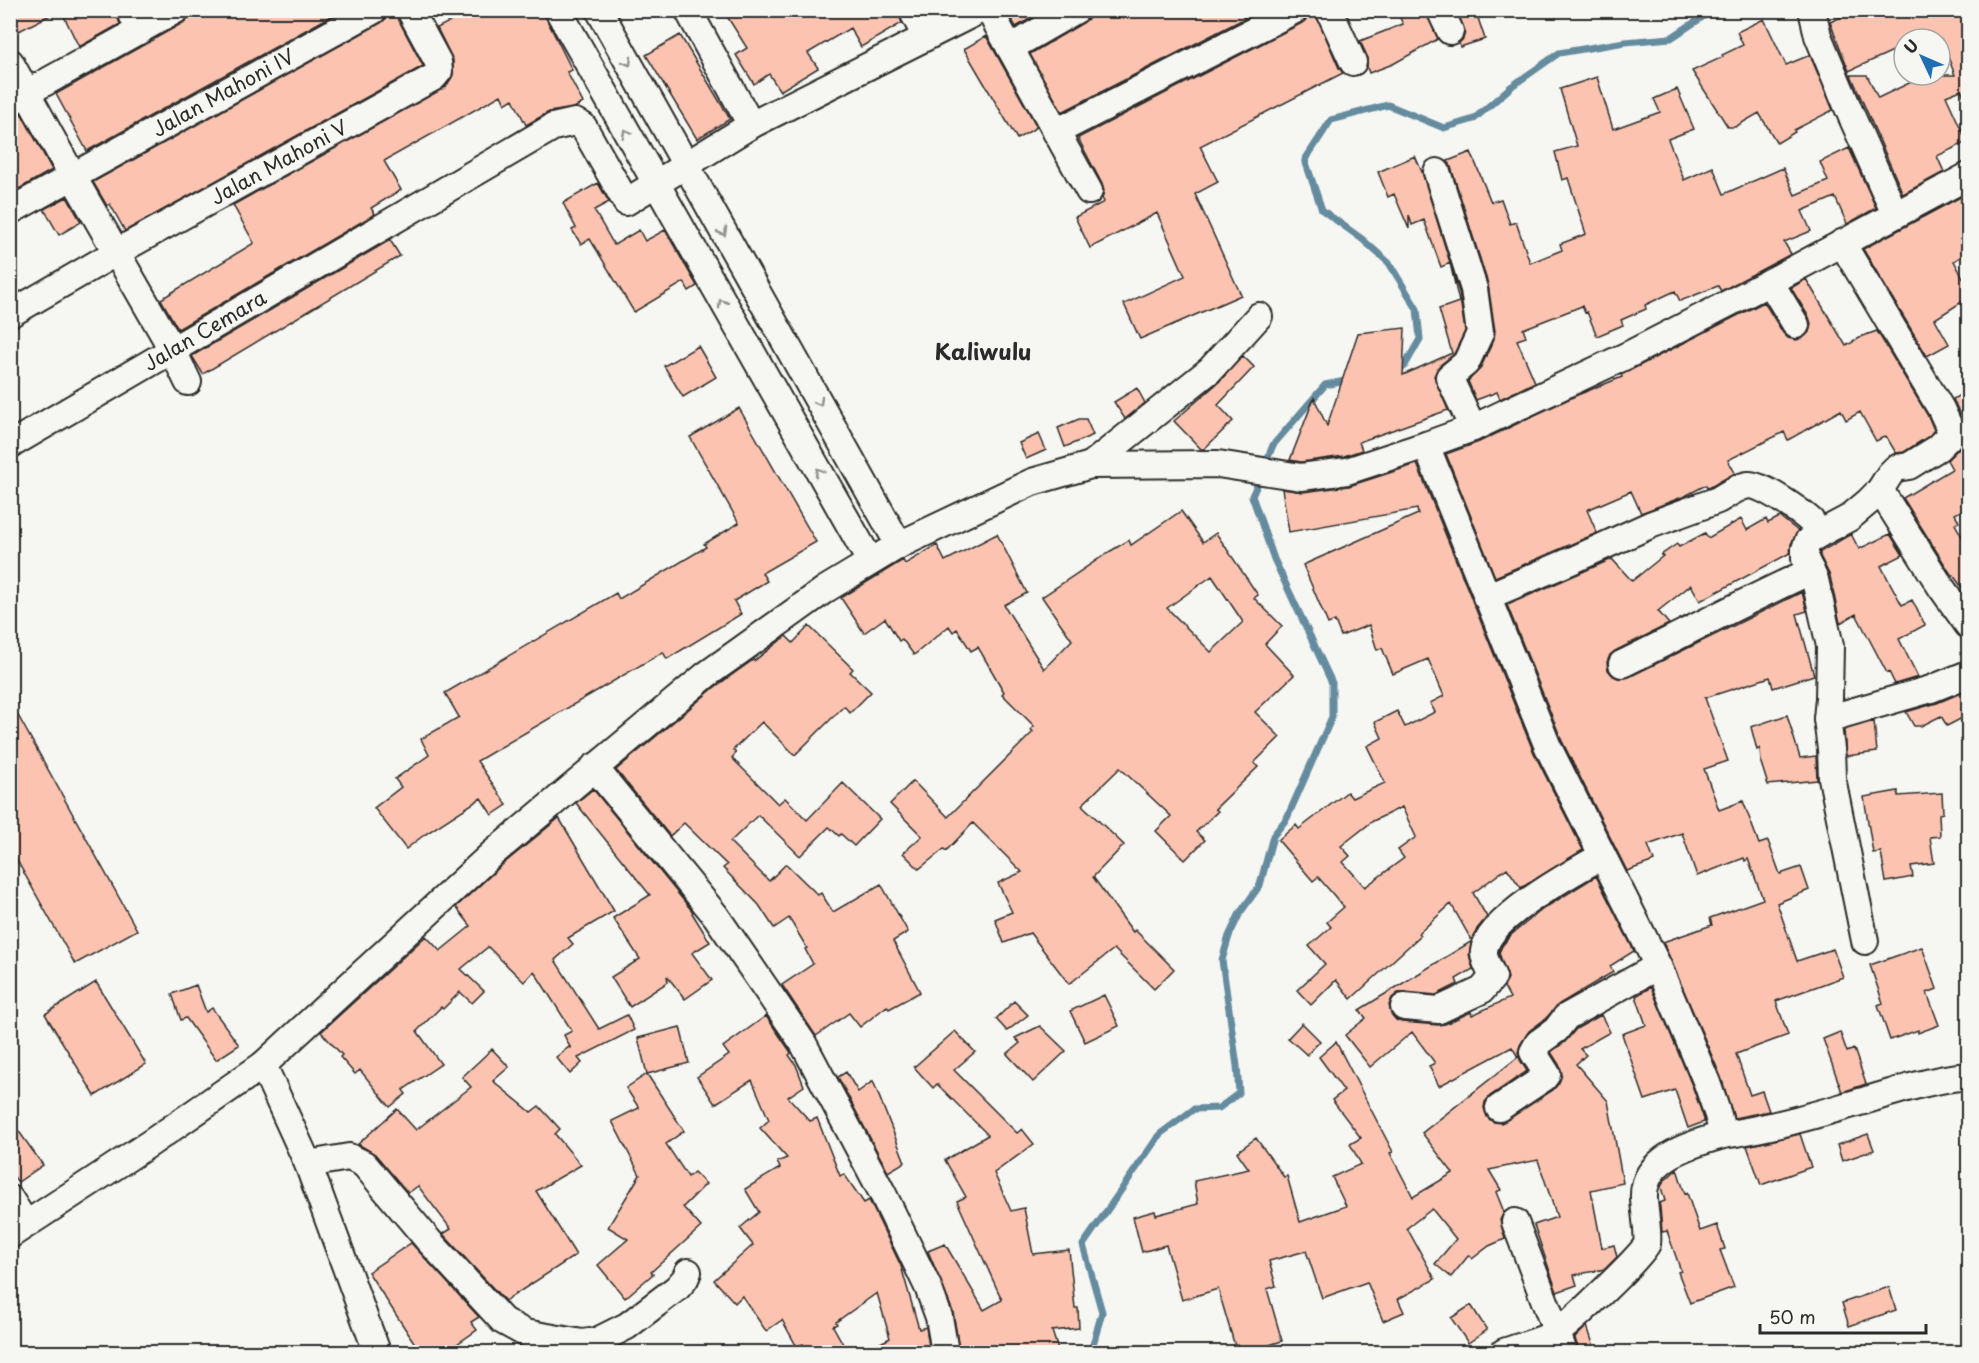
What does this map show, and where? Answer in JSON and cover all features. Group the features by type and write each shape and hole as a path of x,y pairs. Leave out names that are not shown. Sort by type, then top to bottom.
{"street":[{"path":"19,97 135,21 176,10"},
{"name":"Jalan Mahoni IV","path":"10,211 375,10"},
{"path":"558,10 870,561"},
{"path":"599,10 899,545"},
{"path":"688,10 751,125"},
{"path":"912,10 926,37"},
{"path":"656,185 751,125 980,10"},
{"path":"989,10 1089,191"},
{"path":"1010,48 1076,10"},
{"path":"1056,132 1295,10"},
{"path":"1329,10 1353,62"},
{"path":"1812,10 1818,36 1895,214"},
{"name":"Jalan Mahoni V","path":"10,314 117,252 434,77 439,71 438,62 421,14"},
{"path":"10,62 19,97 73,177 172,349 188,382"},
{"name":"Jalan Cemara","path":"10,445 553,127 575,122 583,126 626,202 656,185"},
{"path":"1437,172 1474,289 1480,333 1466,363 1449,377 1473,428"},
{"path":"10,1199 18,1230 115,1156 263,1065 492,854 706,675 826,589 899,545 1032,482 1091,465 1218,464 1301,477 1347,471 1426,445 1473,428 1628,356 1968,176"},
{"path":"1842,243 1941,409 1951,431 1945,443"},
{"path":"1770,282 1796,326"},
{"path":"1091,465 1210,370 1259,316"},
{"path":"1864,941 1832,778 1827,718 1830,646 1820,599 1805,559 1805,549 1808,541 1849,518 1880,490 1896,468 1909,466 1968,431"},
{"path":"1426,445 1548,747 1658,966 1707,1083 1723,1135"},
{"path":"1486,597 1617,539 1718,500 1749,485 1762,489 1791,505 1813,523 1819,534"},
{"path":"1880,490 1941,587 1968,625"},
{"path":"1622,664 1750,598 1811,571"},
{"path":"1827,718 1931,689 1968,674"},
{"path":"594,767 716,916 803,1042 884,1194 928,1287 939,1317 945,1353"},
{"path":"1404,1007 1439,1010 1482,990 1493,977 1484,952 1489,937 1501,924 1546,889 1602,856"},
{"path":"1499,1108 1540,1082 1547,1074 1533,1053 1538,1043 1556,1030 1566,1017 1658,966"},
{"path":"263,1065 308,1164 377,1353"},
{"path":"1504,1353 1560,1343 1610,1285 1641,1254 1647,1245 1643,1195 1646,1178 1654,1166 1674,1154 1723,1135 1786,1122 1931,1081 1968,1076"},
{"path":"308,1164 349,1157 364,1164 429,1241 503,1322 525,1333 582,1343 597,1341 627,1326 677,1288 688,1272"},
{"path":"1515,1222 1560,1343"}],"building":[{"path":"10,10 60,10 19,31"},
{"path":"61,10 115,10 120,24 79,47"},
{"path":"191,10 342,10 87,151 56,94 183,23"},
{"path":"389,10 395,10 423,66 125,231 110,204 107,206 93,182 381,23"},
{"path":"458,10 542,10 572,70 567,72 583,103 574,108 549,112 526,125 513,99 505,104 501,95 384,161 401,190 371,208 375,214 178,329 161,299 254,243 233,205 446,87 453,75 453,60 437,28 461,16"},
{"path":"723,10 897,10 902,23 861,47 850,28 808,53 818,68 780,91 769,74 754,84 736,55 747,48"},
{"path":"1006,10 1045,10 1016,27"},
{"path":"1091,10 1261,10 1062,112 1030,54 1083,23 1089,18"},
{"path":"1310,10 1314,10 1343,73 1200,146 1218,182 1195,194 1241,295 1140,339 1124,304 1185,276 1157,213 1090,248 1075,217 1104,202 1102,198 1104,191 1078,138 1302,23 1308,18"},
{"path":"1396,10 1425,10 1438,39 1393,64 1369,73 1367,56 1360,41 1403,24"},
{"path":"1457,10 1492,10 1478,18 1485,39 1460,47 1459,43 1465,32"},
{"path":"1857,10 1968,10 1968,105 1961,90 1946,96 1967,142 1937,156 1944,172 1903,194 1851,75 1867,75 1878,98 1901,87 1952,87 1952,75 1955,75 1952,67 1952,27 1892,27 1892,51 1849,71 1830,22"},
{"path":"1764,19 1786,65 1810,55 1833,110 1794,130 1795,132 1777,143 1759,113 1735,127 1728,127 1692,71 1743,45 1737,32"},
{"path":"680,35 730,119 697,139 646,55"},
{"path":"986,36 1037,127 1017,139 964,49"},
{"path":"1597,77 1613,129 1660,112 1654,99 1677,89 1694,129 1668,139 1684,180 1713,167 1724,194 1783,168 1795,195 1828,181 1820,162 1849,148 1876,208 1847,224 1835,197 1802,211 1811,231 1784,242 1791,254 1721,291 1718,286 1680,301 1675,291 1645,305 1646,309 1621,320 1623,325 1597,336 1582,306 1523,329 1526,337 1517,340 1535,382 1500,399 1497,392 1476,400 1468,381 1480,369 1494,339 1495,331 1488,284 1448,161 1471,152 1491,202 1501,199 1510,224 1516,222 1530,263 1562,250 1560,244 1586,234 1568,178 1562,180 1555,152 1577,146 1560,89"},
{"path":"21,113 52,170 10,194 10,117"},
{"path":"1415,156 1422,172 1459,292 1465,331 1454,354 1439,366 1434,376 1448,410 1359,442 1362,450 1344,456 1301,462 1290,460 1314,398 1327,426 1358,333 1405,328 1403,375 1452,353 1439,309 1459,302 1450,263 1441,267 1424,220 1412,225 1409,215 1409,229 1394,194 1388,197 1378,172"},
{"path":"598,183 609,202 594,210 614,245 639,230 645,241 665,230 697,286 689,291 684,282 634,312 590,239 581,244 572,230 576,228 563,203"},
{"path":"1968,193 1968,252 1954,261 1968,287 1968,298 1935,319 1949,344 1927,356 1863,249"},
{"path":"67,197 81,222 59,235 44,209"},
{"path":"390,240 400,256 203,374 192,356"},
{"path":"1806,279 1846,346 1877,331 1928,416 1934,430 1929,436 1904,452 1896,453 1886,436 1876,441 1860,412 1846,420 1841,410 1788,440 1784,432 1728,460 1735,473 1707,488 1706,485 1641,513 1631,491 1587,510 1597,533 1495,577 1446,454 1479,442 1575,396 1622,377 1621,375 1764,302 1788,338 1796,340 1803,338 1809,332 1811,324 1791,288"},
{"path":"698,346 716,377 683,397 664,366"},
{"path":"1243,356 1254,367 1218,405 1233,421 1204,449 1201,449 1174,421 1221,380"},
{"path":"1137,388 1145,403 1125,419 1114,402"},
{"path":"1968,390 1968,507 1955,514 1959,522 1955,524 1968,547 1968,596 1952,576 1903,498 1952,469 1947,460 1960,447 1965,435 1965,425 1953,399"},
{"path":"739,408 816,542 762,573 767,581 734,601 741,614 667,659 663,652 477,761 507,805 492,815 481,798 406,849 374,808 401,787 395,779 429,755 421,739 459,717 445,693 616,593 619,599 706,547 704,544 739,523 690,437"},
{"path":"1079,419 1086,419 1093,435 1065,447 1058,428"},
{"path":"1039,434 1046,450 1026,459 1019,443"},
{"path":"1417,464 1534,753 1583,850 1521,888 1507,868 1473,893 1487,917 1477,929 1472,941 1451,904 1419,933 1421,935 1351,999 1336,980 1311,1005 1297,990 1325,964 1309,946 1331,927 1327,922 1344,907 1318,877 1313,881 1278,840 1296,825 1299,829 1347,792 1352,798 1385,783 1367,746 1382,738 1375,722 1397,711 1405,727 1435,712 1430,703 1444,696 1428,659 1393,674 1382,648 1377,650 1369,625 1341,636 1335,621 1328,624 1303,565 1418,514 1417,509 1289,532 1282,489 1303,492 1349,486","holes":["1402,807 1416,837 1398,850 1404,858 1365,887 1343,862 1350,856 1341,846 1373,821"]},
{"path":"1181,511 1203,542 1216,533 1258,595 1254,598 1282,626 1265,644 1294,675 1255,712 1280,737 1254,763 1258,767 1215,809 1218,811 1196,832 1205,840 1185,860 1156,831 1171,816 1120,768 1082,805 1124,845 1093,877 1133,932 1135,930 1174,969 1154,989 1114,949 1069,984 1030,933 1004,943 995,919 1012,912 998,883 1022,872 973,823 946,851 944,849 919,869 903,853 922,836 890,804 913,781 948,817 1033,732 1031,729 1034,726 1002,694 1004,692 978,647 971,651 957,629 953,632 949,626 914,655 902,639 899,641 885,618 864,633 841,598 903,560 905,564 937,545 945,561 997,534 1027,593 1004,605 1044,669 1072,640 1042,597 1129,540 1131,545","holes":["1212,576 1243,622 1211,652 1167,608"]},
{"path":"1780,517 1798,531 1791,544 1790,553 1700,601 1691,585 1658,611 1669,624 1615,651 1607,662 1608,670 1613,676 1620,679 1629,677 1802,592 1807,611 1797,614 1814,675 1773,688 1770,677 1705,698 1728,761 1704,769 1719,810 1743,801 1759,844 1768,841 1780,874 1801,867 1809,890 1777,903 1797,961 1833,949 1843,977 1776,1001 1788,1035 1736,1054 1750,1095 1762,1091 1769,1111 1734,1118 1721,1077 1663,942 1712,925 1710,918 1763,899 1748,859 1745,861 1744,858 1697,876 1682,833 1648,845 1654,861 1627,871 1562,741 1507,605 1612,559 1632,581 1677,544 1679,547 1705,533 1708,538 1741,519 1747,530 1766,519 1768,523"},
{"path":"1851,534 1859,549 1890,534 1903,555 1881,566 1902,605 1912,600 1925,625 1899,639 1918,677 1895,684 1856,614 1840,623 1830,576 1820,552"},
{"path":"809,626 853,669 850,672 871,692 850,713 844,706 795,755 762,722 733,750 736,753 732,758 778,804 785,798 807,820 843,783 880,819 854,846 829,827 800,856 758,815 730,842 769,881 786,864 818,895 821,893 833,912 881,884 908,932 893,941 920,992 889,1009 887,1006 860,1027 849,1013 816,1036 782,985 813,964 805,949 807,948 789,918 774,928 759,905 723,868 727,865 684,823 670,836 616,770 715,687 786,636 793,643"},
{"path":"1968,690 1968,715 1947,726 1941,716 1921,726 1914,726 1906,712 1937,703"},
{"path":"10,701 137,930 75,964 10,848"},
{"path":"1787,715 1800,758 1816,756 1817,780 1768,785 1761,763 1760,748 1757,750 1751,727"},
{"path":"1874,721 1877,752 1846,756 1844,730"},
{"path":"593,789 693,912 710,942 692,953 712,980 685,999 667,976 668,982 630,1007 611,977 640,959 613,918 650,895 576,803"},
{"path":"1898,791 1898,796 1942,793 1943,813 1939,814 1940,836 1930,837 1934,863 1911,866 1913,877 1886,882 1881,852 1873,853 1864,797"},
{"path":"559,818 614,911 568,938 573,944 555,960 599,1029 627,1015 634,1030 578,1058 582,1063 570,1074 556,1057 569,1047 571,1049 564,1035 572,1031 534,971 524,982 488,947 461,969 484,991 472,1003 460,992 417,1031 441,1064 403,1090 406,1094 390,1107 360,1070 355,1074 340,1057 342,1055 321,1032 426,936 440,951 471,926 456,907"},
{"path":"1596,876 1634,951 1610,966 1613,972 1559,1004 1529,1031 1518,1052 1527,1071 1490,1096 1484,1108 1487,1117 1493,1122 1501,1123 1553,1090 1562,1074 1551,1052 1565,1042 1576,1029 1601,1015 1610,1032 1580,1049 1586,1055 1576,1064 1608,1101 1623,1183 1591,1190 1602,1248 1614,1245 1617,1257 1605,1269 1574,1275 1577,1285 1557,1292 1534,1225 1557,1217 1538,1160 1489,1170 1501,1190 1496,1192 1504,1212 1500,1220 1505,1239 1489,1246 1472,1259 1469,1255 1451,1277 1435,1264 1456,1239 1432,1209 1407,1228 1435,1279 1398,1299 1404,1312 1383,1321 1367,1282 1322,1298 1306,1251 1269,1261 1276,1286 1267,1289 1282,1341 1256,1349 1257,1353 1237,1353 1218,1289 1182,1300 1166,1245 1142,1252 1133,1217 1155,1211 1156,1215 1198,1204 1194,1181 1249,1169 1237,1152 1256,1138 1284,1177 1287,1176 1300,1222 1346,1206 1332,1177 1361,1164 1350,1144 1361,1138 1332,1100 1344,1091 1319,1057 1336,1042 1393,1152 1390,1153 1413,1197 1453,1173 1422,1133 1518,1057 1512,1047 1439,1086 1429,1066 1435,1063 1412,1032 1370,1067 1345,1035 1366,1018 1359,1010 1472,941 1469,954 1473,969 1456,979 1458,984 1436,995 1398,993 1389,1005 1391,1014 1396,1020 1402,1022 1438,1025 1471,1012 1472,1015 1510,998 1504,987 1508,978 1499,953 1502,946 1511,935 1543,909"},
{"path":"1922,947 1937,989 1927,993 1939,1025 1890,1040 1878,1005 1883,1003 1870,965"},
{"path":"96,982 146,1064 95,1096 45,1014"},
{"path":"196,985 206,1012 212,1008 239,1045 216,1060 186,1018 181,1020 172,994"},
{"path":"1651,987 1704,1119 1704,1122 1688,1128 1675,1090 1645,1100 1622,1034 1646,1025 1636,996"},
{"path":"1104,995 1119,1026 1085,1042 1070,1011"},
{"path":"1014,1001 1028,1015 1007,1031 996,1019"},
{"path":"766,1016 790,1051 789,1055 796,1065 804,1086 788,1097 810,1121 817,1118 840,1176 844,1174 864,1203 869,1200 901,1266 919,1329 926,1327 930,1353 861,1353 890,1338 877,1293 833,1326 848,1353 808,1353 803,1344 797,1347 782,1320 766,1331 742,1296 735,1303 714,1280 753,1245 740,1228 759,1212 745,1189 780,1168 777,1162 787,1158 760,1128 769,1120 752,1080 715,1104 697,1077 729,1055 723,1047"},
{"path":"1302,1023 1320,1041 1307,1055 1288,1038"},
{"path":"1040,1026 1066,1051 1033,1082 1007,1054 1020,1043 1015,1038"},
{"path":"680,1027 689,1063 647,1074 638,1038"},
{"path":"955,1031 975,1052 954,1070 1017,1133 1022,1129 1034,1144 994,1173 1011,1211 1024,1208 1033,1254 1069,1250 1079,1328 1052,1331 1059,1353 960,1353 953,1312 928,1251 945,1244 984,1310 1002,1300 957,1201 966,1197 945,1160 988,1135 937,1084 933,1088 914,1067"},
{"path":"1840,1032 1847,1052 1854,1049 1866,1084 1842,1092 1823,1039"},
{"path":"492,1049 509,1067 493,1081 531,1112 539,1106 560,1129 555,1134 581,1165 536,1191 576,1255 505,1301 443,1234 451,1229 418,1186 408,1193 375,1154 358,1144 397,1109 416,1130 471,1087 462,1077"},
{"path":"846,1072 858,1092 873,1081 905,1162 888,1172 838,1077"},
{"path":"647,1074 684,1131 666,1144 688,1177 694,1172 706,1184 683,1207 701,1227 625,1298 598,1265 628,1239 608,1227 640,1175 612,1121 639,1108 626,1088"},
{"path":"10,1119 43,1165 18,1182 10,1172"},
{"path":"1800,1134 1811,1167 1761,1185 1747,1146"},
{"path":"1868,1134 1874,1150 1842,1161 1837,1145"},
{"path":"1677,1169 1700,1231 1717,1225 1725,1249 1720,1250 1734,1287 1690,1303 1678,1272 1681,1271 1667,1231 1662,1232 1659,1203 1665,1201 1661,1187 1664,1181"},
{"path":"411,1243 479,1317 471,1322 477,1330 444,1353 421,1353 368,1272"},
{"path":"1889,1287 1896,1310 1849,1326 1842,1303"},
{"path":"1471,1305 1487,1330 1468,1343 1451,1318"},
{"path":"1587,1326 1596,1353 1579,1353 1575,1338"}],"waterway":[{"path":"1396,369 1404,367 1420,339 1417,309 1389,263 1362,239 1322,210 1305,160 1331,120 1388,105 1444,128 1474,119 1512,86 1559,53 1625,42 1671,38 1713,10"},
{"path":"1265,465 1273,445 1325,385 1350,380"},
{"path":"1091,1352 1102,1312 1083,1245 1160,1134 1194,1109 1219,1108 1239,1093 1222,960 1229,936 1240,913 1260,885 1273,836 1287,818 1332,717 1332,683 1274,559 1252,496 1261,476"}],"district":[{"name":"Kaliwulu","path":"983,352"}]}
